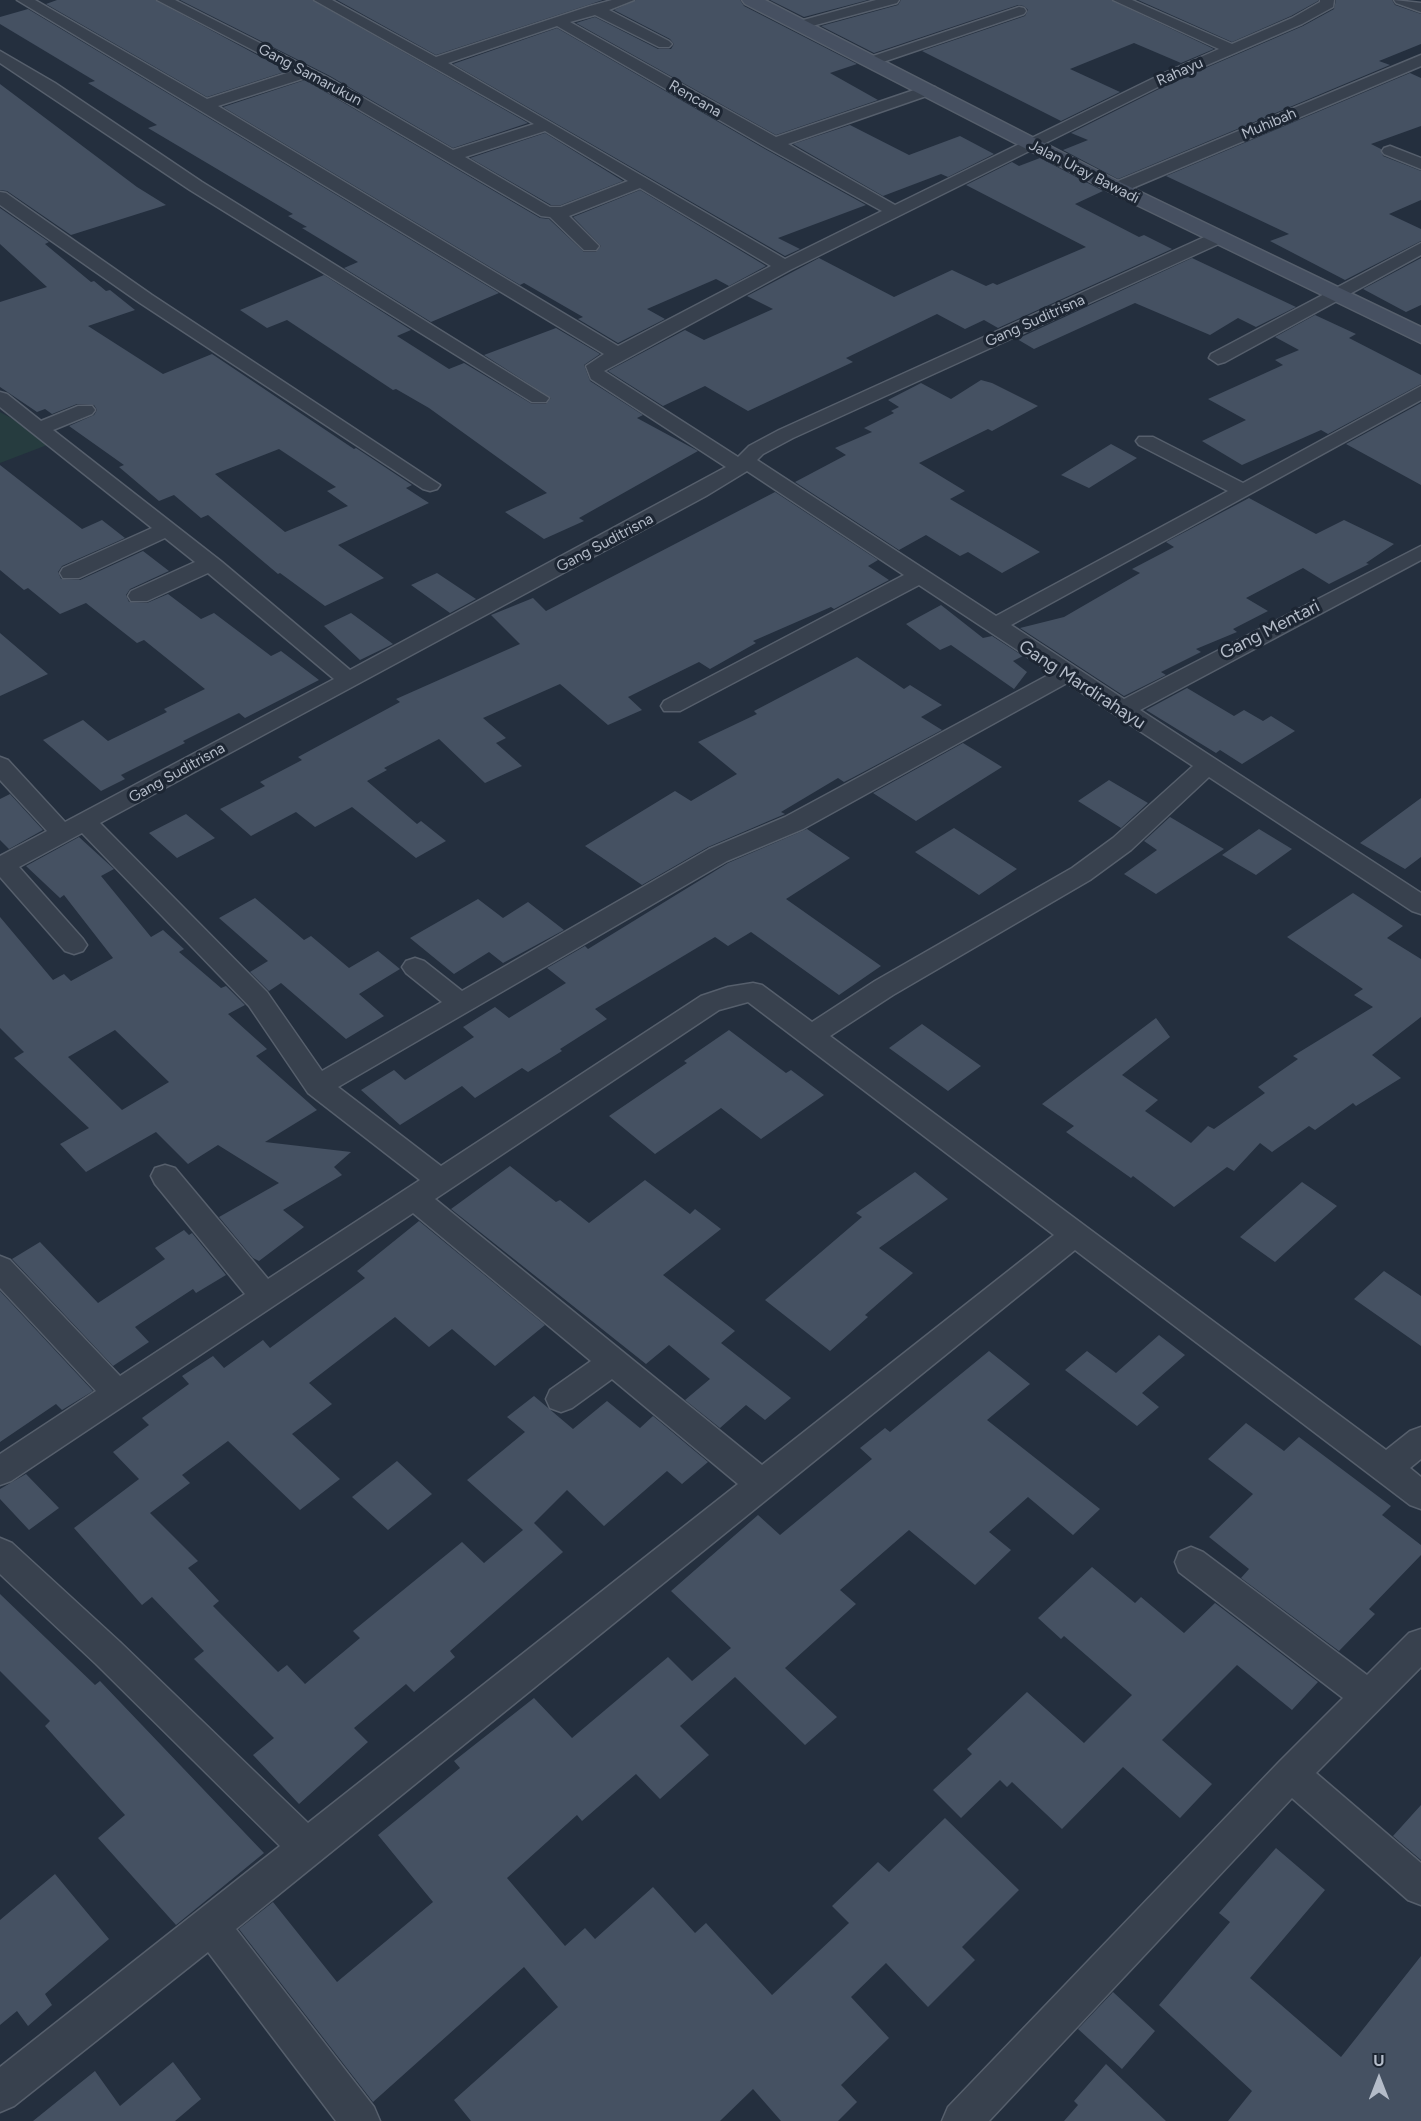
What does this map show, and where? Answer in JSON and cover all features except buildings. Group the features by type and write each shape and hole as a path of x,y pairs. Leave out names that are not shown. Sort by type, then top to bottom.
{"street":[{"path":"24,0 204,105 618,354"},
{"name":"Gang Samarukun","path":"164,0 307,72 548,212 556,213 590,246"},
{"path":"321,0 547,125 784,266"},
{"path":"435,62 627,0"},
{"name":"Jalan Uray Bawadi","path":"751,0 1029,144 1421,336"},
{"path":"801,25 892,0"},
{"path":"1120,0 1231,49"},
{"name":"Rahayu","path":"618,354 784,266 1029,144 1165,78 1297,21 1328,4 1327,0"},
{"path":"1401,0 1421,8"},
{"path":"595,9 664,44"},
{"path":"872,61 1019,11"},
{"name":"Rencana","path":"558,21 772,144 896,212"},
{"path":"0,56 49,86 196,186 539,398"},
{"name":"Muhibah","path":"1117,188 1421,60"},
{"path":"1401,68 1421,77"},
{"path":"204,105 307,72"},
{"path":"772,144 928,90"},
{"path":"453,155 547,125"},
{"path":"1390,151 1421,164"},
{"path":"556,213 641,182"},
{"path":"0,197 146,299 430,485"},
{"name":"Gang Suditrisna","path":"2,866 75,829 699,492 742,464 756,450 786,434 1217,238"},
{"path":"1218,358 1421,248"},
{"name":"Gang Mardirahayu","path":"618,354 597,365 596,373 993,626 1421,906"},
{"path":"993,626 1421,392"},
{"path":"0,398 209,564 349,680"},
{"path":"39,429 85,410"},
{"path":"1146,441 1243,491"},
{"path":"71,573 166,530"},
{"name":"Gang Mentari","path":"1120,710 1421,552"},
{"path":"139,596 209,564"},
{"path":"672,706 917,577"},
{"path":"318,1086 718,855 794,823 1067,674"},
{"path":"0,765 75,829 258,999 318,1086 440,1180"},
{"path":"811,1036 884,988 1081,874 1122,844 1206,767"},
{"path":"2,866 74,945"},
{"path":"415,967 460,1004"},
{"path":"0,1471 264,1295 710,1004 729,996 749,992 757,993 1074,1235 1421,1495"},
{"path":"165,1176 264,1295"},
{"path":"413,1197 762,1485"},
{"path":"0,2092 211,1926 1074,1235"},
{"path":"0,1268 117,1393"},
{"path":"561,1399 613,1362"},
{"path":"1386,1469 1421,1440"},
{"path":"0,1553 108,1653 307,1847"},
{"path":"1191,1562 1369,1697"},
{"path":"962,2121 1291,1774 1421,1644"},
{"path":"1291,1774 1421,1887"},
{"path":"211,1926 360,2121"}],"green space":[{"path":"0,412 55,442 0,463"}]}
